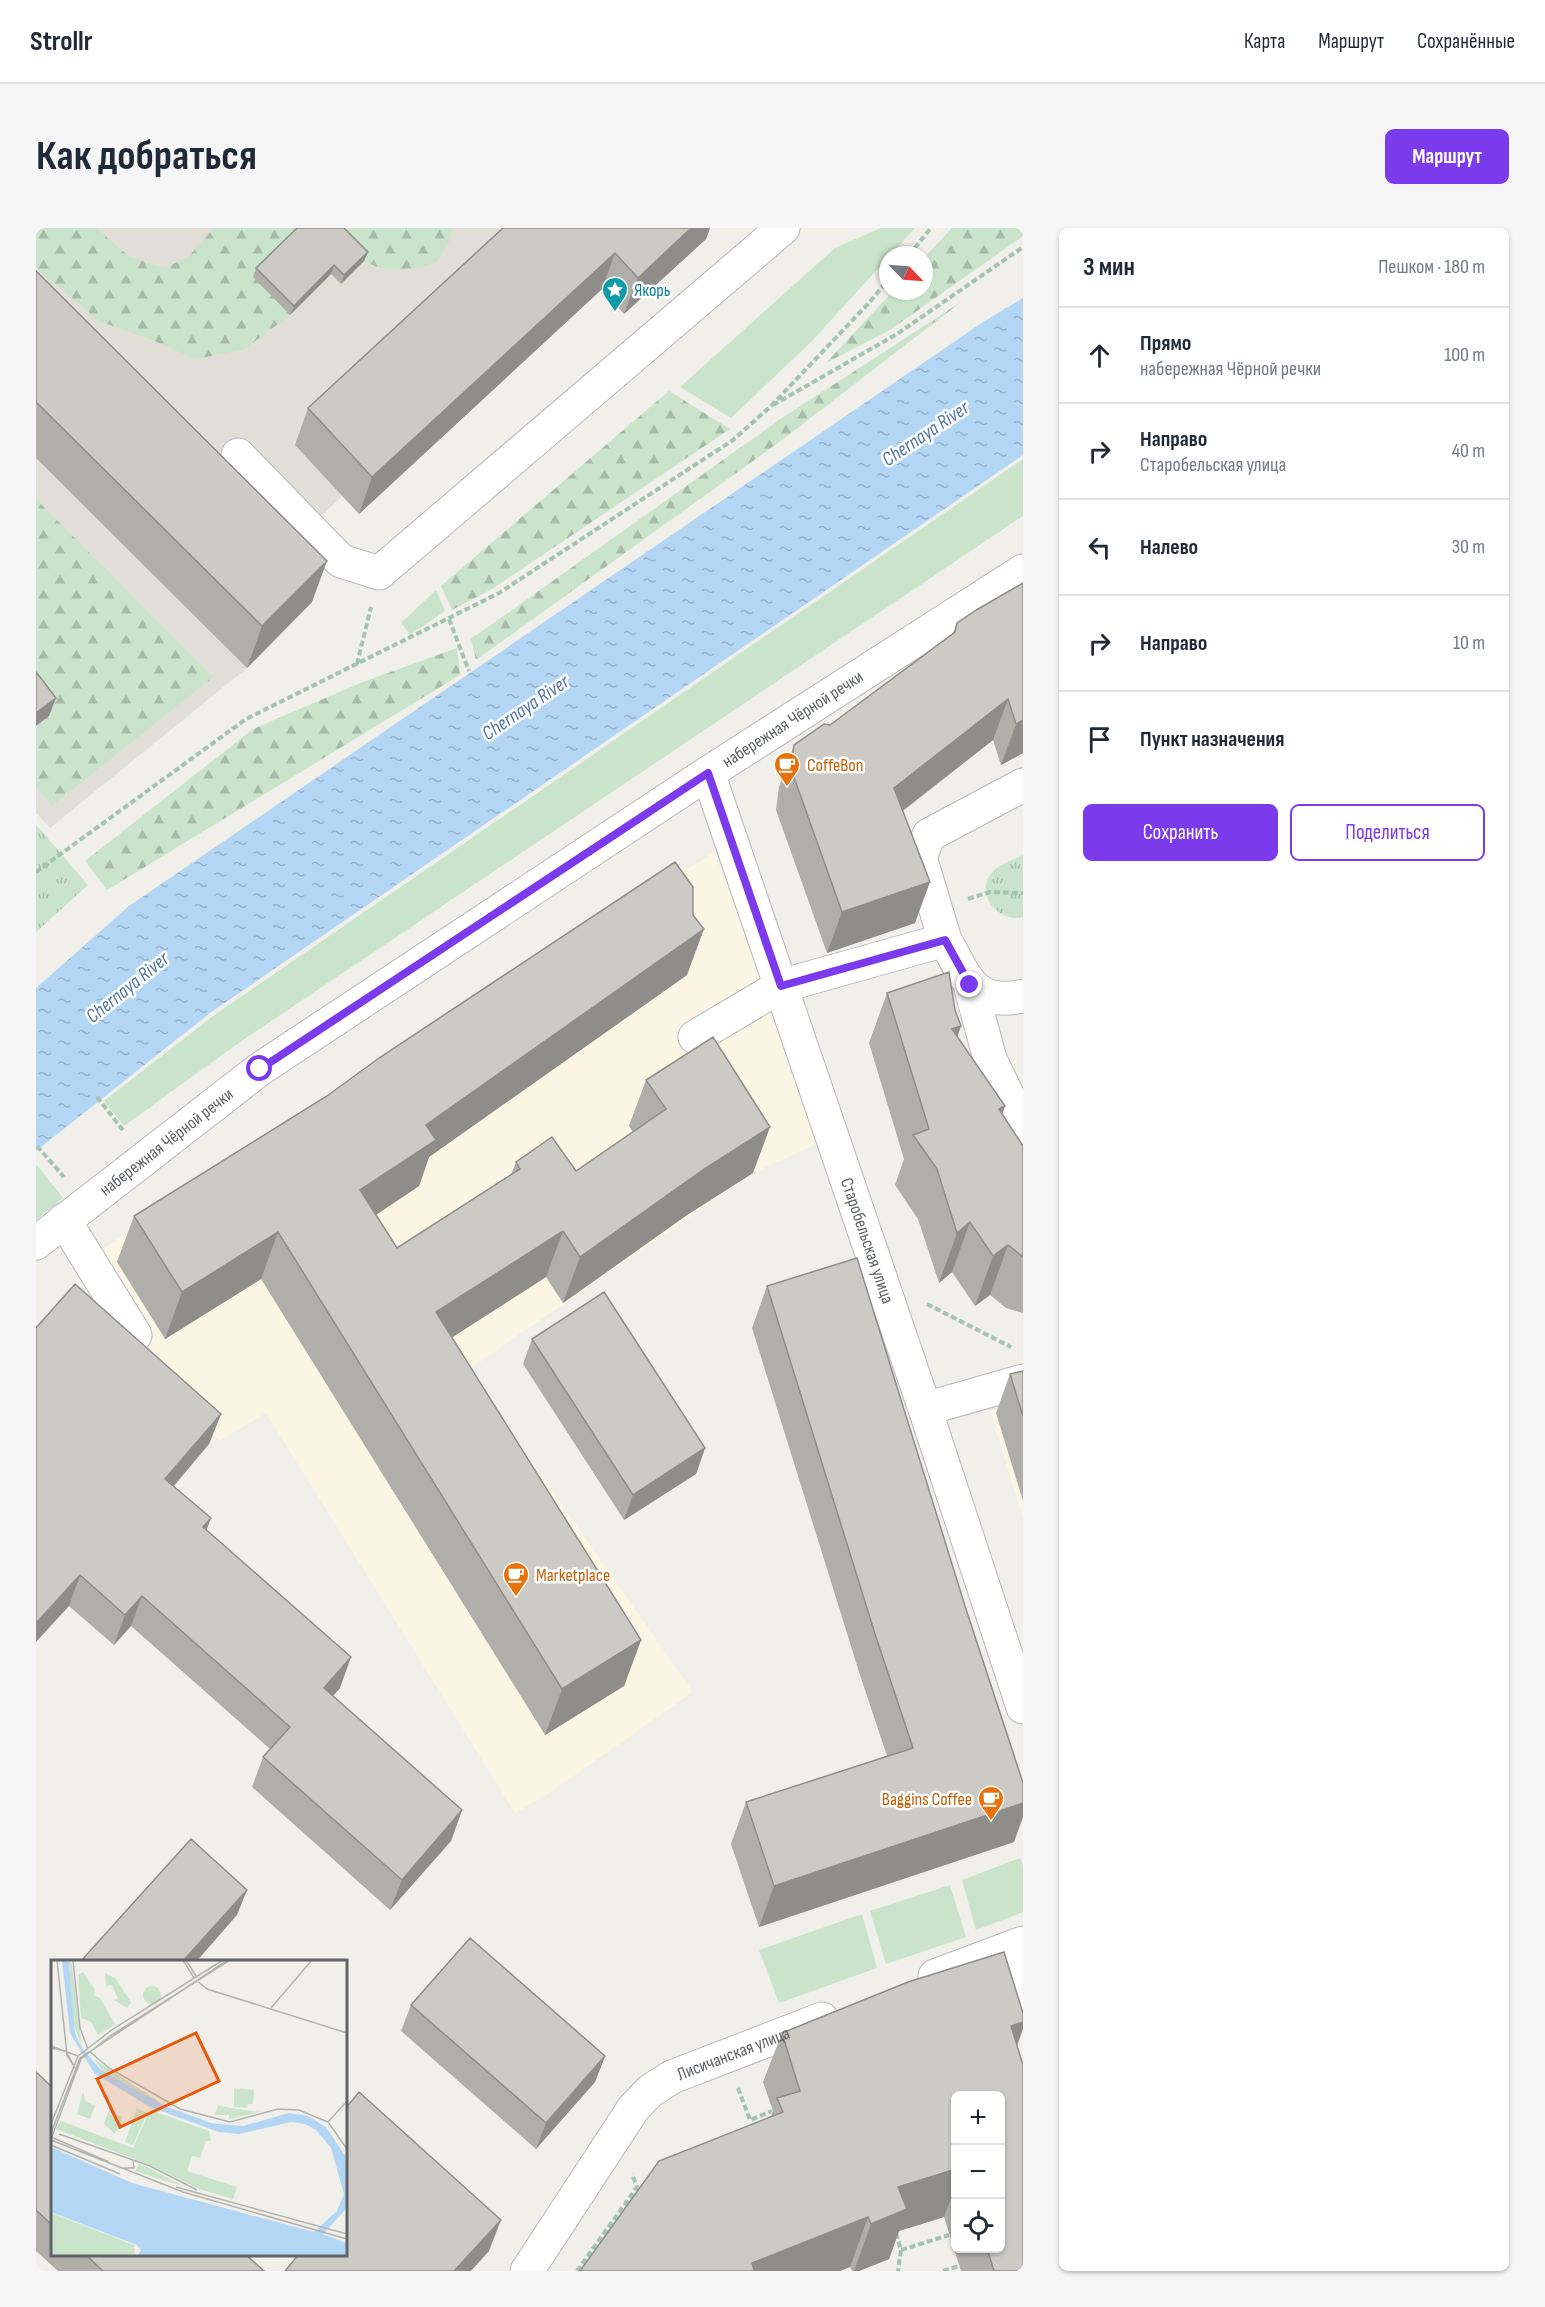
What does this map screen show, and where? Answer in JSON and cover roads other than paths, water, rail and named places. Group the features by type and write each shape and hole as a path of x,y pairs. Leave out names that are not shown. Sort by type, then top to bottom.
{"street":[{"path":"238,454 341,561 379,573 783,228"},
{"name":"набережная Чёрной речки","path":"36,1243 260,1069 708,773 1023,571"},
{"name":"Старобельская улица","path":"708,773 925,1409 1023,1707"},
{"path":"1023,785 929,835 920,857 945,940 970,985 990,1059 1023,1128"},
{"path":"694,1037 781,986 945,940"},
{"path":"970,985 991,999 1021,999"},
{"path":"64,1220 135,1335"},
{"path":"925,1409 1022,1366"},
{"path":"907,1987 1014,1947 1023,2008"},
{"name":"Лисичанская улица","path":"527,2271 633,2109 650,2091 672,2077 854,2007"}],"water":[{"name":"Chernaya River","path":"1023,298 1023,455 210,1013 36,1151 36,988 129,906 983,322"}],"place":[{"name":"Якорь","path":"615,313"},
{"name":"CoffeBon","path":"787,788"},
{"name":"Marketplace","path":"516,1598"},
{"name":"Baggins Coffee","path":"991,1822"}]}
